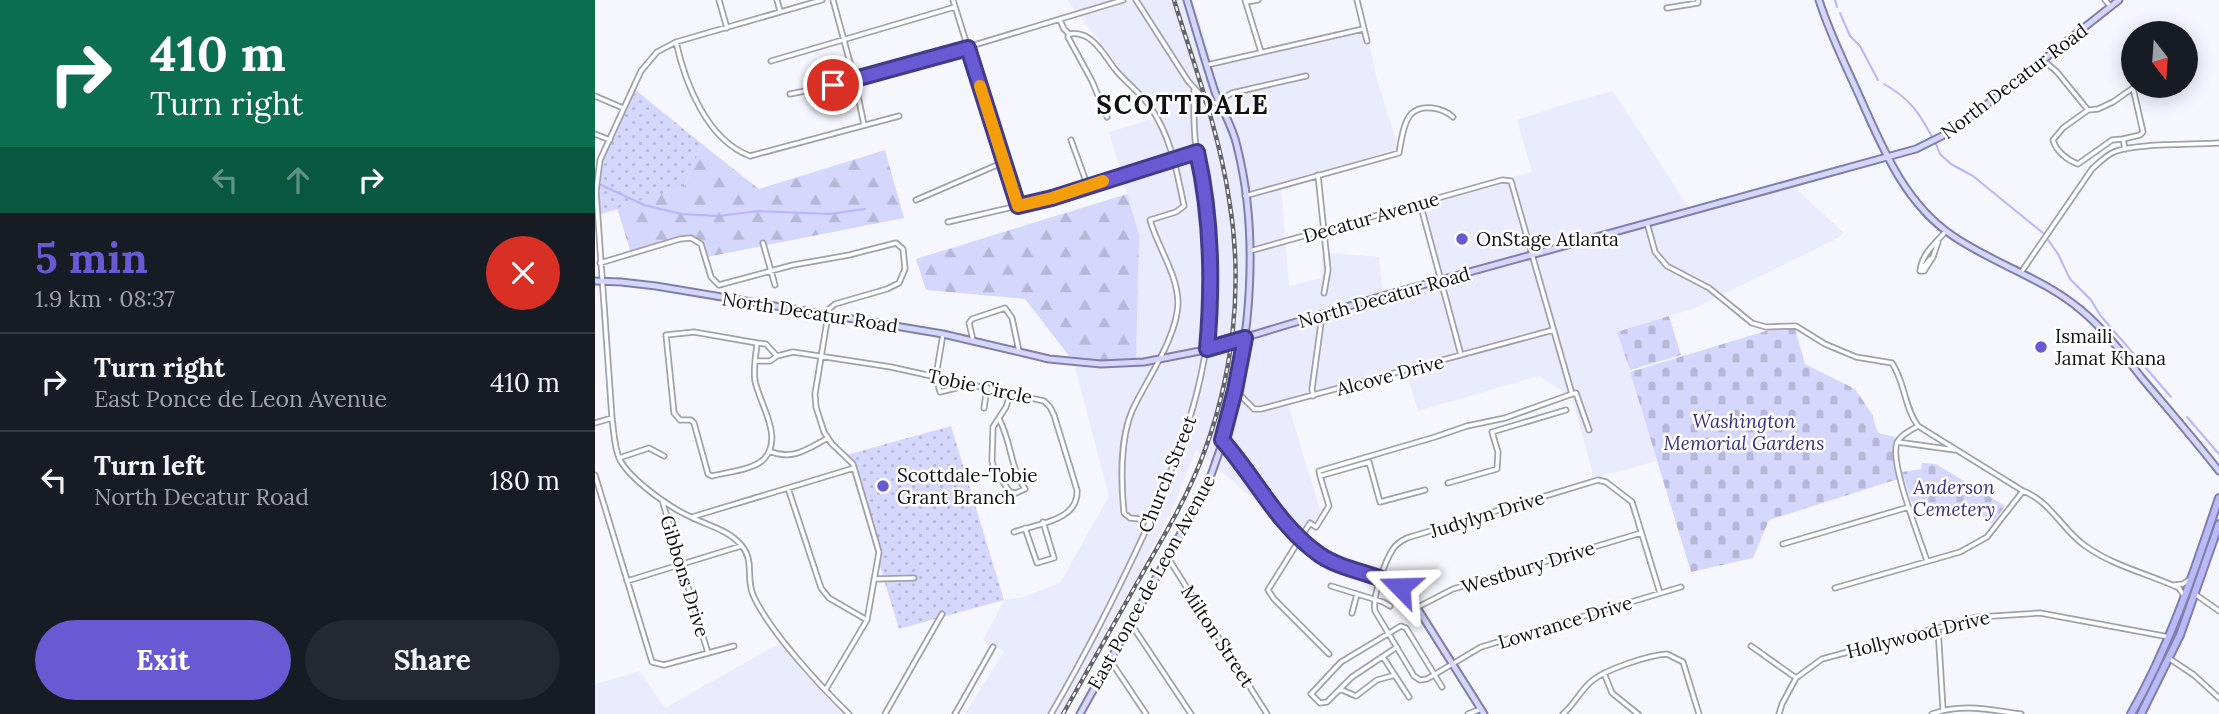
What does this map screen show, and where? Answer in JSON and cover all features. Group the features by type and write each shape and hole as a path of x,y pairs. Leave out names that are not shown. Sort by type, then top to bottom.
{"highway":[{"path":"2131,714 2184,602 2219,498"},
{"path":"2141,714 2170,659 2219,524"}],"main road":[{"name":"East Ponce de Leon Avenue","path":"1080,714 1205,490 1222,440 1245,338 1251,279 1250,251 1237,145 1219,101 1187,0"},
{"path":"1819,0 1825,21 1887,157 1901,183 1916,202 1947,231 1973,249 2022,271 2064,297 2094,322 2219,471"},
{"name":"North Decatur Road","path":"598,281 656,286 943,334 1049,359 1089,364 1157,361 1207,349 1441,279 1916,149 1947,134 2119,0"},
{"path":"1222,440 1276,513 1300,539 1336,564 1400,587 1418,607 1483,712"}],"street":[{"path":"719,0 727,28"},
{"path":"777,0 780,12"},
{"path":"822,0 676,42 657,52 641,71 600,160 595,191 600,263 598,281 619,458 637,479 661,498 690,517 725,532 741,546 749,558 750,585 759,606 776,631 849,714"},
{"path":"833,0 864,125"},
{"path":"953,0 1018,206"},
{"path":"790,94 855,81 1123,0"},
{"path":"1136,0 1194,89 1207,102 1219,101 1232,93 1306,76"},
{"path":"1258,0 1245,1 1261,52"},
{"path":"1357,0 1367,41"},
{"path":"1667,8 1698,3 1697,0"},
{"path":"2105,0 2111,7"},
{"path":"771,61 955,7"},
{"path":"1061,20 1107,117"},
{"path":"1207,65 1363,29"},
{"path":"1069,34 1075,33 1087,38 1101,48 1120,75 1152,109 1175,159 1184,206 1150,220 1171,273 1178,304 1171,332 1131,412 1126,426 1123,452 1124,513 1130,518 1150,520"},
{"path":"676,42 696,104 731,143 750,156 899,116"},
{"path":"2043,60 2057,72 2088,110"},
{"path":"2133,88 2143,132 2123,139 2112,140 2078,164 2069,160 2053,144 2053,140 2063,128 2088,110 2113,102 2133,88"},
{"name":"Church Street","path":"1051,714 1106,617 1150,520 1189,427 1207,349 1211,250 1197,152 1194,89"},
{"path":"595,96 623,108"},
{"path":"1245,196 1399,153 1407,121 1411,114 1419,110 1438,109 1453,117"},
{"path":"595,134 610,140"},
{"path":"2123,139 2125,149"},
{"path":"1071,140 1087,185"},
{"path":"2022,271 2092,169 2107,156 2125,149 2219,143"},
{"path":"948,222 1052,198 1197,152"},
{"path":"916,200 1004,162"},
{"path":"1318,175 1328,270 1324,293"},
{"name":"Decatur Avenue","path":"1250,251 1509,180 1513,184 1533,254"},
{"path":"1420,203 1461,355"},
{"path":"1647,223 1655,251 1667,266 1709,289 1752,323 1766,327 1796,326 1825,344 1856,357 1892,363 1897,370 1909,412 1919,426 2044,502 2075,538 2098,554 2119,566 2181,590 2184,602"},
{"path":"1938,241 1933,257 1924,271 1920,271 1925,254 1947,231"},
{"path":"600,263 680,239 696,239 701,244 711,277 716,283 724,284 896,243 903,249 903,277 893,287 832,305 827,315 815,394 816,407 828,438 851,461 878,546 867,620 826,690"},
{"path":"763,243 775,285"},
{"path":"1533,254 1572,394"},
{"path":"973,341 970,327 972,319 1002,307 1011,315 1019,353"},
{"path":"1313,396 1321,323"},
{"name":"Alcove Drive","path":"1235,390 1256,410 1553,330"},
{"path":"757,343 755,380 772,434 772,444 763,459 756,464 712,476 708,474 694,423 691,420 680,420 674,413 666,335 694,332 757,343 766,345 777,356"},
{"path":"943,334 936,376 940,392 956,388 962,382"},
{"name":"Tobie Circle","path":"755,361 770,361 777,356 793,352 821,355 1038,398 1050,407 1077,489 1077,498 1066,515 1014,532"},
{"path":"984,408 987,387"},
{"path":"999,419 1005,430 1013,468 1025,489 1016,493 1010,492 994,469 992,461 993,427 1006,407 1011,392"},
{"path":"1329,654 1268,590 1310,523 1316,527 1329,506 1320,476 1448,431 1506,418 1576,393 1589,430"},
{"path":"1492,432 1566,410"},
{"path":"595,423 613,418"},
{"path":"1448,483 1497,469 1498,452 1487,422"},
{"path":"1919,426 1897,442 1898,469 1927,562"},
{"path":"769,451 786,456 797,454 828,438"},
{"path":"1897,442 1957,450"},
{"path":"619,458 649,448 664,456"},
{"path":"1368,460 1380,502 1425,490"},
{"path":"690,517 854,468"},
{"path":"595,475 651,659 659,666 734,646"},
{"name":"Judylyn Drive","path":"1374,599 1393,549 1406,538 1598,480 1613,487 1632,502 1641,533"},
{"path":"788,488 821,588 829,598 867,620"},
{"path":"1835,588 1960,552 1987,537 2023,491"},
{"name":"Gibbons Drive","path":"661,498 708,653"},
{"path":"1783,544 1909,507"},
{"path":"1025,528 1037,563 1054,558 1043,522"},
{"path":"1641,533 1660,593"},
{"name":"Westbury Drive","path":"1418,607 1453,589 1641,533"},
{"path":"627,581 741,546"},
{"name":"Milton Street","path":"1168,558 1267,714"},
{"path":"2172,585 2185,584 2193,575"},
{"path":"874,579 913,578"},
{"path":"1331,586 1390,606"},
{"name":"Lowrance Drive","path":"1435,674 1481,647 1681,587"},
{"path":"1352,613 1357,594"},
{"path":"2195,594 2219,611"},
{"path":"1374,599 1374,611 1414,676 1420,680 1435,674"},
{"path":"885,714 942,614"},
{"name":"Hollywood Drive","path":"1779,714 1781,704 1796,678 1822,659 1977,617 2040,614 2169,637"},
{"path":"1131,624 1191,714"},
{"path":"1397,648 1352,677 1327,702 1320,703 1311,694 1341,662 1401,626 1406,628 1443,687"},
{"path":"1938,628 1943,709"},
{"path":"1751,646 1796,678"},
{"path":"955,714 993,647"},
{"path":"1563,714 1590,682 1604,673 1662,654 1679,658 1685,667 1699,714"},
{"path":"1383,657 1409,697"},
{"path":"2170,659 2194,675 2219,698"},
{"path":"1110,660 1146,714"},
{"path":"1604,673 1612,693 1639,714"},
{"path":"1340,689 1356,696 1377,680 1395,675"},
{"path":"1932,714 1943,709 1982,708 2021,714"},
{"path":"1468,714 1483,712"}],"shaded area":[{"path":"1067,0 1193,0 1214,67 1367,32 1377,80 1399,148 1281,185 1289,286 1321,278 1322,257 1332,253 1379,257 1383,296 1441,279 1417,203 1532,172 1517,120 1613,91 1691,211 1791,184 1844,233 1695,308 1618,332 1657,461 1594,478 1572,398 1539,376 1418,411 1406,371 1287,401 1321,513 1300,539 1196,450 1174,505 1147,558 1060,714 965,714 1004,651 983,640 1004,600 1024,597 1060,583 1109,496 1073,361 1139,234 1109,132 1158,117"},
{"path":"785,640 848,714 595,714 595,684 640,671 665,708"}],"green space":[{"path":"633,88 702,144 684,187 596,216 595,183 601,156"},
{"path":"702,144 759,189 885,150 904,218 707,257 698,241 684,238 631,253 617,208 684,187"},
{"path":"1127,194 1139,234 1136,362 1073,361 1025,299 926,290 916,259"},
{"path":"1669,316 1681,355 1630,370 1617,332"},
{"name":"Washington Memorial Gardens","path":"1795,328 1805,364 1855,389 1872,414 1878,433 1895,437 1893,452 1898,479 1769,520 1753,558 1691,572 1630,372 1766,331"},
{"path":"951,426 1004,600 899,629 846,455"},
{"name":"Anderson Cemetery","path":"1922,463 1936,464 2005,506 1992,524 1981,516 1959,518 1948,515 1930,503 1913,507 1902,472 1921,469"}],"waterway":[{"path":"1835,0 1837,7"},
{"path":"1840,13 1850,36 1860,46 1878,80"},
{"path":"1884,84 1913,106 1932,137"},
{"path":"1936,144 1940,154 1951,164 1973,176 2043,233"},
{"path":"599,184 644,205 681,214 718,216 759,211 829,214 865,209"},
{"path":"2046,237 2070,279 2091,300 2100,315 2171,397"},
{"path":"2187,417 2219,454"}],"railway":[{"path":"1063,714 1187,492 1211,431 1228,366 1235,299 1229,199 1212,123 1174,0"}],"slow traffic":[{"path":"980,86 1018,206 1103,181"}],"place":[{"name":"OnStage Atlanta","path":"1462,239"},
{"name":"Ismaili Jamat Khana","path":"2041,347"},
{"name":"Scottdale-Tobie Grant Branch","path":"883,486"}],"district":[{"name":"SCOTTDALE","path":"1183,105"}],"route":[{"path":"833,85 968,48 1018,206 1052,198 1197,152 1211,250 1207,349 1245,338 1222,440 1276,513 1300,539 1336,564 1400,587"}]}
